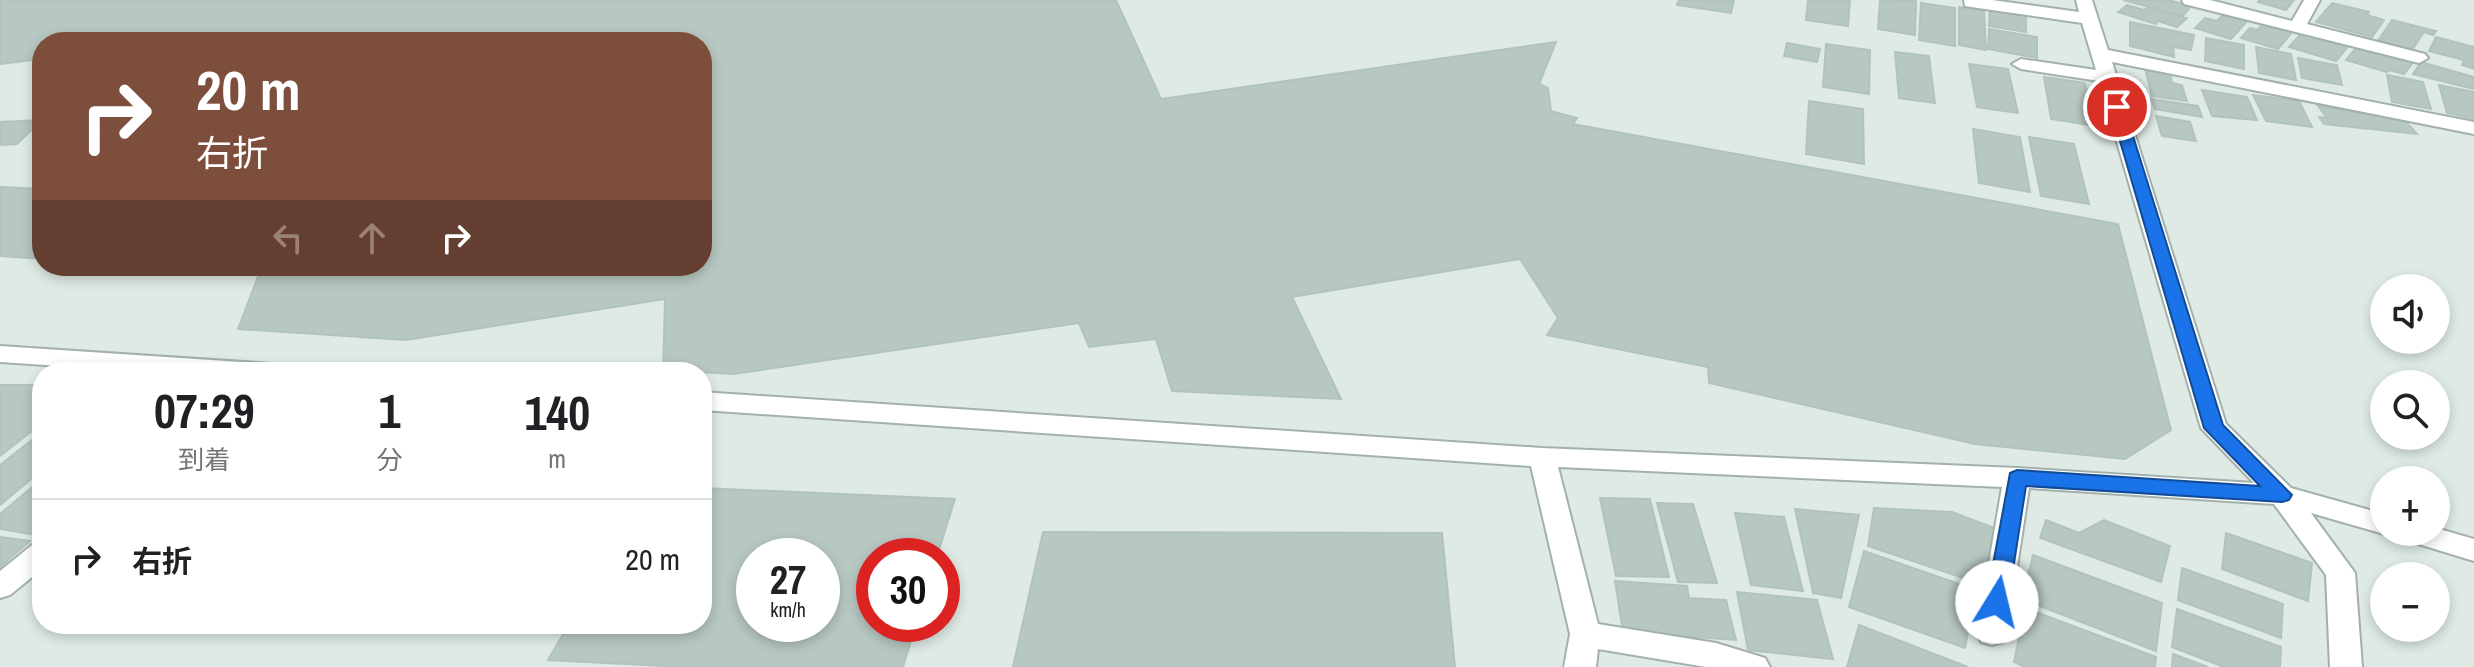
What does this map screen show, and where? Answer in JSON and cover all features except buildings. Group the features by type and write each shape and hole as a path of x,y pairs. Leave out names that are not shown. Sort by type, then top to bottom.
{"street":[{"path":"2190,0 2419,58"},
{"path":"2297,27 2312,1"},
{"path":"1971,2 2087,9 2214,428 2282,495 2340,573 2346,667"},
{"path":"2101,54 2356,96 2474,128"},
{"path":"2021,64 2108,77"},
{"path":"0,354 116,362"},
{"path":"712,402 1542,457 2017,478 2282,495 2370,520"},
{"path":"1542,457 1585,634 1580,667"},
{"path":"1992,633 2017,478"},
{"path":"2450,543 2474,550"},
{"path":"0,587 32,561"},
{"path":"1585,634 1716,656 1754,667"}],"route":[{"path":"1997,602 2017,478 2282,495 2214,428 2117,107"}]}
